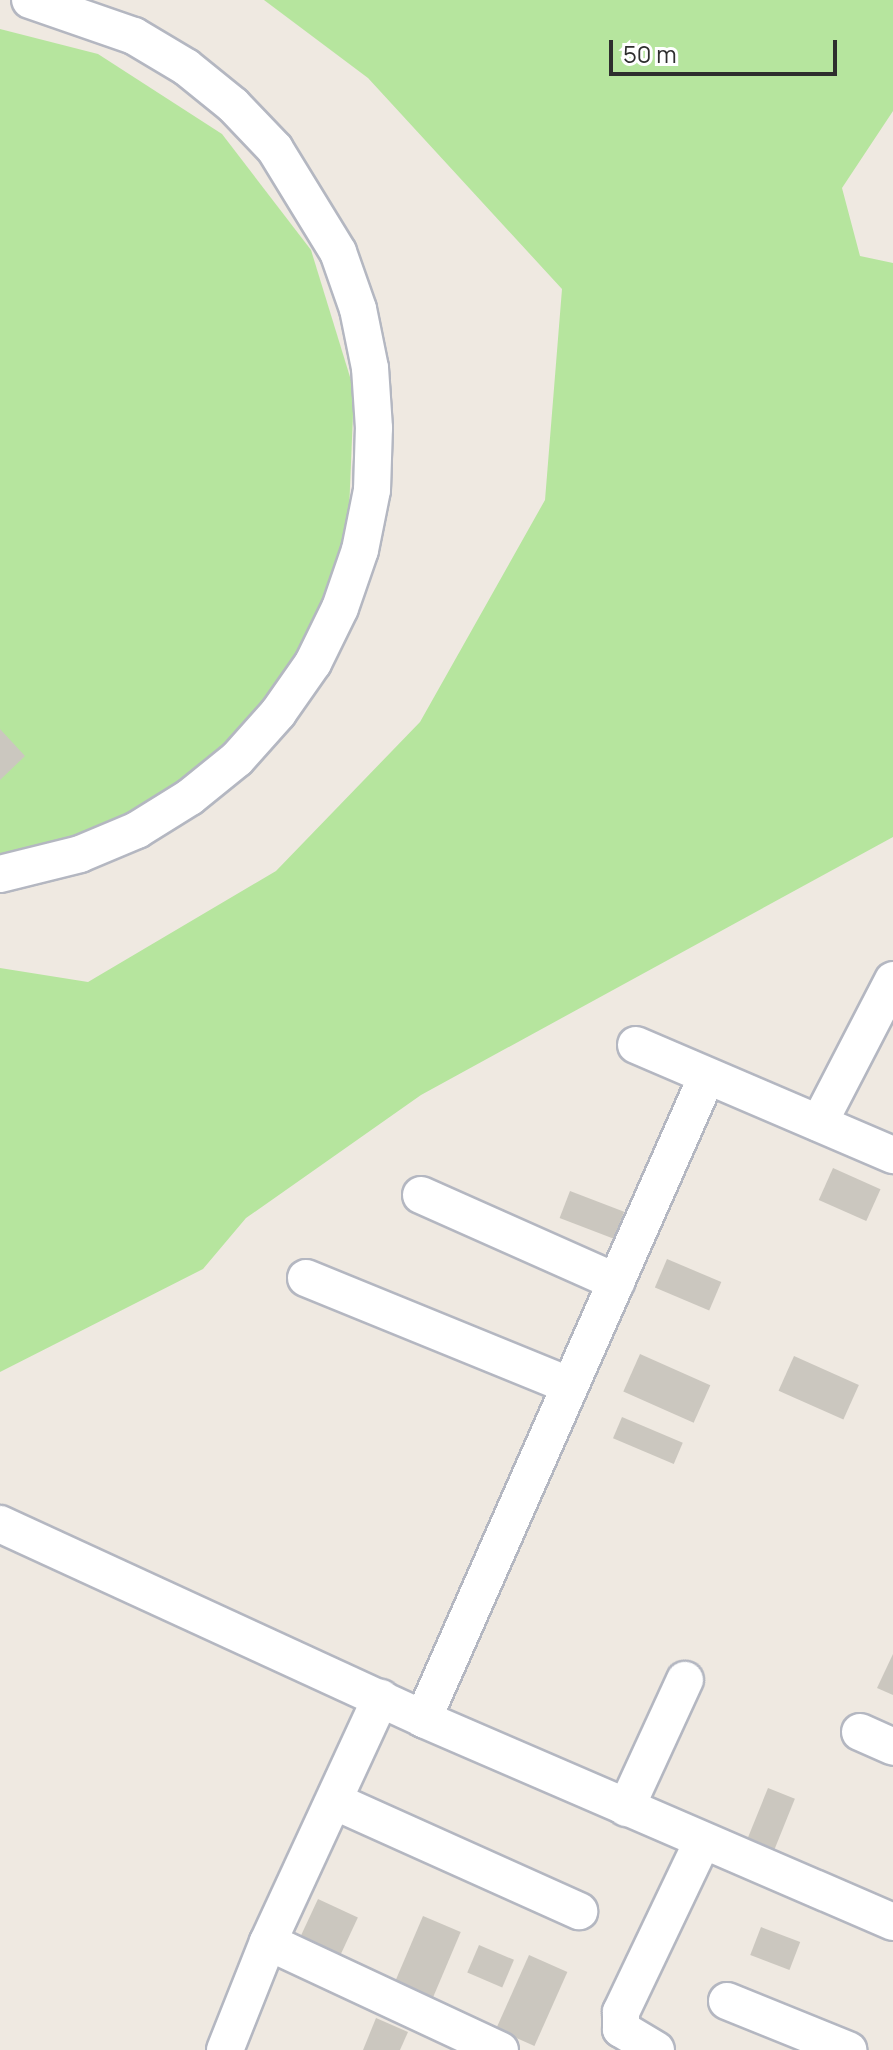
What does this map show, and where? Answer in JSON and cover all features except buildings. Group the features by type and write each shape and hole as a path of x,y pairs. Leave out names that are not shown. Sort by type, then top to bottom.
{"street":[{"path":"0,874 80,854 137,830 190,797 237,759 278,713 313,663 355,564 372,490 374,428 370,368 338,252 275,149 233,105 173,60 92,19 30,0"},
{"path":"819,1123 893,980"},
{"path":"636,1045 893,1155"},
{"path":"423,1719 707,1076"},
{"path":"421,1195 616,1282"},
{"path":"306,1278 570,1386"},
{"path":"0,1524 423,1719 893,1922"},
{"path":"626,1808 685,1680"},
{"path":"225,2050 268,1942 381,1698"},
{"path":"860,1732 893,1747"},
{"path":"334,1801 579,1911"},
{"path":"656,2050 621,2029 621,2012 702,1842"},
{"path":"268,1942 500,2050"},
{"path":"727,2001 848,2050"}],"green space":[{"path":"264,0 893,0 893,111 842,188 860,256 893,263 893,837 421,1095 246,1218 203,1269 0,1372 0,968 88,982 276,871 420,722 545,500 562,289 368,78"},
{"path":"0,29 98,54 222,134 311,250 354,390 348,536 292,671 193,778 64,846 0,855"}]}
